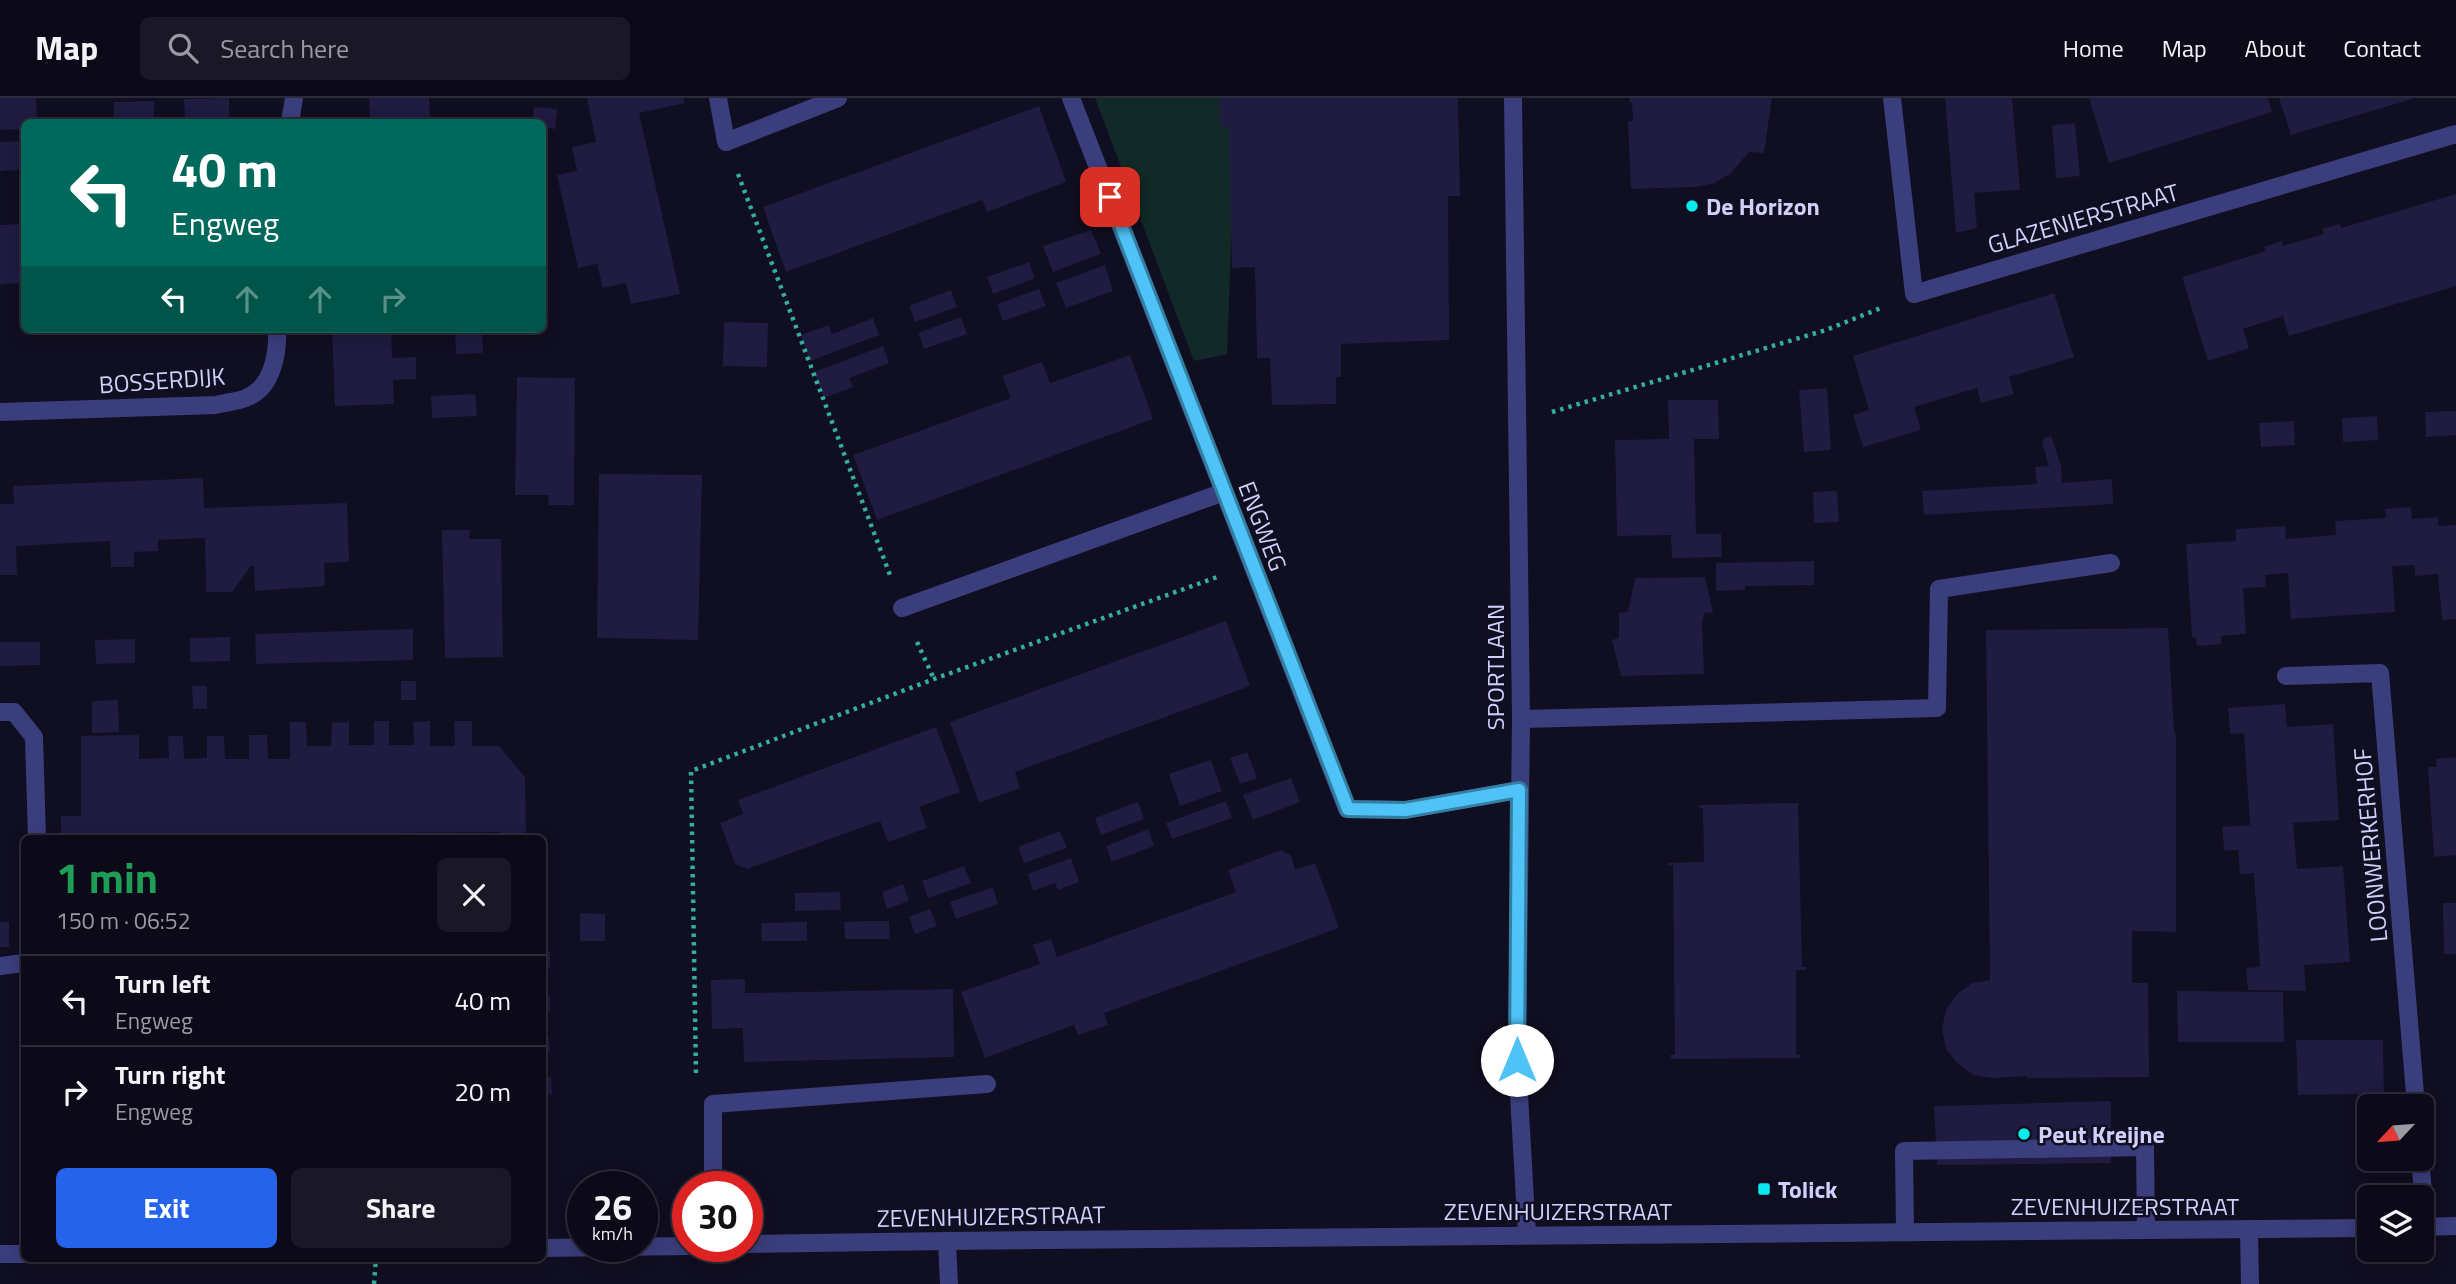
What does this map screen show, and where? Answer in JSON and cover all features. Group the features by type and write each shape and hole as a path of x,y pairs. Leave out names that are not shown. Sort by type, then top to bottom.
{"street":[{"path":"290,119 294,98"},
{"path":"718,98 726,142 838,98"},
{"name":"ENGWEG","path":"1072,98 1348,809 1405,810 1519,790"},
{"name":"SPORTLAAN","path":"1513,98 1521,719 1517,1060 1527,1235"},
{"path":"1892,98 1914,294"},
{"name":"GLAZENIERSTRAAT","path":"1914,294 2456,134"},
{"name":"BOSSERDIJK","path":"0,412 216,405 250,397 270,376 278,346 277,333"},
{"path":"902,608 1224,492"},
{"path":"1521,719 1937,708 1939,589 2111,563"},
{"name":"LOONWERKERHOF","path":"2286,676 2380,673 2415,1094"},
{"path":"0,712 14,712 34,737 37,835"},
{"path":"0,965 21,963"},
{"path":"713,1171 713,1104 987,1084"},
{"path":"1905,1232 1904,1151 2145,1147 2146,1230"},
{"path":"2434,1227 2456,1226"},
{"name":"ZEVENHUIZERSTRAAT","path":"763,1244 2357,1228"},
{"path":"2249,1230 2250,1284"},
{"path":"947,1241 949,1284"},
{"path":"546,1248 672,1246"},
{"path":"0,1254 21,1254"}],"path":[{"path":"726,142 902,608 934,679"},
{"path":"1517,422 1826,331 1914,294"},
{"path":"713,1104 696,1090 691,771 934,679 1252,565"},
{"path":"374,1284 376,1262"}],"green space":[{"path":"1095,98 1232,98 1233,195 1227,354 1194,361"}],"building":[{"path":"0,98 36,98 37,119 21,119 21,129 0,130"},
{"path":"229,98 229,119 185,119 184,99"},
{"path":"369,98 429,98 430,117 347,119 370,117"},
{"path":"587,98 683,98 685,103 639,113 680,294 631,304 626,283 603,288 597,264 578,268 557,175 577,171 572,147 596,142"},
{"path":"1220,98 1458,98 1460,196 1448,196 1449,340 1341,344 1341,377 1336,377 1336,404 1272,405 1270,358 1257,358 1255,267 1232,268 1229,127 1220,127"},
{"path":"1630,98 1772,98 1764,153 1749,152 1731,173 1715,183 1695,187 1631,189 1628,121 1633,121"},
{"path":"1945,98 2012,98 2020,190 1974,193 1977,228 1956,233"},
{"path":"2089,98 2268,98 2272,112 2109,163"},
{"path":"2279,98 2412,98 2412,99 2291,135"},
{"path":"154,101 154,119 114,119 114,102"},
{"path":"1039,106 1066,182 987,212 982,200 786,272 763,207"},
{"path":"534,107 557,109 555,129 546,128 546,119 533,119"},
{"path":"2075,123 2080,176 2056,178 2052,125"},
{"path":"21,141 21,170 0,171 0,142"},
{"path":"2456,194 2456,286 2289,336 2283,316 2243,329 2249,348 2208,361 2182,277 2266,251 2264,247 2282,241 2283,246 2324,234 2322,229 2340,224 2341,228"},
{"path":"21,224 21,283 0,284 0,225"},
{"path":"1091,230 1101,254 1053,272 1043,246"},
{"path":"1029,262 1035,278 993,294 987,277"},
{"path":"1105,265 1113,291 1066,308 1056,283"},
{"path":"1039,289 1046,306 1003,321 997,304"},
{"path":"951,290 957,307 915,322 909,306"},
{"path":"2054,293 2074,357 2009,377 2014,394 1981,403 1977,388 1914,407 1921,430 1863,447 1853,415 1869,410 1853,356"},
{"path":"961,317 967,334 924,349 918,333"},
{"path":"873,318 879,335 810,361 801,335 829,325 832,334"},
{"path":"724,322 768,323 767,367 723,366"},
{"path":"332,333 391,333 392,358 416,357 416,379 393,380 394,404 335,406"},
{"path":"455,333 482,333 483,353 456,354"},
{"path":"883,346 889,363 849,378 853,387 824,398 814,372"},
{"path":"1130,355 1153,419 877,520 853,455 1011,398 1002,376 1042,362 1050,383"},
{"path":"517,377 575,378 574,505 548,505 549,495 515,495"},
{"path":"1827,388 1831,450 1804,452 1799,390"},
{"path":"475,394 477,416 432,418 431,396"},
{"path":"1668,400 1718,400 1719,439 1694,439 1696,534 1721,534 1722,557 1672,558 1671,535 1617,536 1615,440 1669,439"},
{"path":"2456,411 2456,435 2426,437 2425,412"},
{"path":"2377,416 2378,440 2343,442 2342,418"},
{"path":"2294,421 2295,445 2261,447 2259,423"},
{"path":"2051,436 2061,465 2062,483 2112,479 2113,504 1924,515 1922,491 2037,484 2035,467 2049,466 2042,443 2044,438"},
{"path":"599,474 702,475 698,640 597,638"},
{"path":"203,478 204,508 347,503 349,562 324,563 325,586 255,591 254,566 251,566 232,592 206,592 205,538 158,540 158,551 134,552 134,567 111,567 110,541 16,546 17,575 0,575 0,504 14,504 13,486"},
{"path":"1837,491 1839,522 1814,523 1813,492"},
{"path":"2411,507 2412,519 2438,517 2438,526 2456,525 2456,619 2442,620 2438,574 2415,576 2415,565 2392,566 2395,612 2291,619 2288,573 2265,575 2266,587 2243,588 2246,634 2221,636 2221,644 2197,646 2196,637 2192,638 2186,544 2236,541 2236,529 2285,526 2286,539 2336,535 2335,521 2386,518 2385,509"},
{"path":"442,530 470,530 469,539 501,539 503,657 445,658"},
{"path":"1814,561 1814,585 1745,586 1745,590 1716,591 1716,563"},
{"path":"1705,577 1713,612 1704,613 1702,621 1704,674 1621,676 1612,640 1619,638 1619,613 1628,612 1635,578"},
{"path":"1226,621 1250,686 1015,772 1020,788 979,803 950,722"},
{"path":"2168,628 2176,735 2176,932 2132,931 2132,983 2148,983 2149,1077 1992,1078 1973,1075 1958,1064 1946,1049 1942,1029 1946,1010 1957,994 1972,983 1990,980 1986,630"},
{"path":"413,629 413,660 256,664 255,634"},
{"path":"230,637 230,661 190,662 190,638"},
{"path":"135,639 135,663 96,664 95,640"},
{"path":"0,642 40,642 40,665 0,666"},
{"path":"401,681 416,681 416,700 401,700"},
{"path":"192,686 207,686 207,709 193,709"},
{"path":"118,700 119,732 92,733 92,701"},
{"path":"2285,704 2287,727 2333,724 2339,820 2293,823 2297,869 2343,866 2350,962 2304,965 2306,991 2248,990 2246,968 2260,967 2254,873 2240,874 2238,850 2225,851 2222,827 2250,825 2244,733 2230,734 2228,708"},
{"path":"374,721 389,721 389,745 414,745 413,722 430,721 430,746 455,746 454,721 472,721 472,746 499,746 525,777 526,835 499,835 499,832 61,835 61,816 81,816 81,736 139,735 139,759 169,758 168,736 183,736 184,759 207,758 207,736 224,736 225,759 249,759 249,735 267,735 268,759 290,759 290,722 306,722 307,746 331,746 332,723 349,722 349,745 374,745"},
{"path":"936,727 960,792 919,807 927,828 888,842 880,821 747,869 735,864 720,823 743,814 738,800"},
{"path":"1247,752 1257,778 1240,784 1230,758"},
{"path":"2456,757 2456,855 2434,857 2428,767 2437,767 2436,759"},
{"path":"1211,760 1222,791 1180,806 1169,774"},
{"path":"1291,778 1300,802 1253,820 1243,795"},
{"path":"1226,801 1232,818 1172,839 1166,823"},
{"path":"1138,802 1144,819 1101,835 1095,818"},
{"path":"1798,803 1802,967 1807,967 1806,970 1796,970 1796,1055 1801,1058 1671,1059 1670,1055 1675,1055 1673,865 1668,866 1668,863 1704,862 1703,808 1699,805"},
{"path":"1148,829 1154,846 1112,862 1106,846"},
{"path":"1060,831 1067,848 1024,863 1018,847"},
{"path":"1281,850 1291,855 1295,870 1315,863 1339,928 1104,1013 1108,1025 1078,1035 1074,1025 985,1058 961,992 1040,964 1033,945 1051,939 1057,957 1236,892 1228,870"},
{"path":"1071,858 1079,882 1058,890 1055,883 1033,891 1028,874"},
{"path":"964,866 971,883 928,898 922,881"},
{"path":"903,884 909,901 887,909 882,892"},
{"path":"993,887 998,904 956,919 950,902"},
{"path":"840,892 841,910 795,911 795,893"},
{"path":"2443,903 2456,903 2456,954 2444,954"},
{"path":"930,909 937,926 915,934 909,917"},
{"path":"580,913 605,914 605,941 580,941"},
{"path":"889,921 890,939 845,939 844,922"},
{"path":"0,922 9,922 9,947 0,947"},
{"path":"807,922 807,941 762,941 761,923"},
{"path":"546,952 550,952 550,969 546,969"},
{"path":"745,979 745,993 953,989 954,1057 744,1062 743,1028 712,1029 711,980"},
{"path":"2177,991 2283,992 2284,1042 2178,1042"},
{"path":"546,995 550,995 550,1011 546,1011"},
{"path":"546,1037 549,1037 550,1053 546,1054"},
{"path":"2296,1040 2383,1040 2384,1094 2298,1095"},
{"path":"546,1077 551,1077 552,1094 546,1094"},
{"path":"2111,1101 2111,1163 1937,1165 1934,1106"}],"place":[{"name":"De Horizon","path":"1692,206"},
{"name":"Peut Kreijne","path":"2024,1134"},
{"name":"Tolick","path":"1764,1189"}],"route":[{"path":"1110,197 1348,809 1405,810 1519,790 1517,1060"}]}
